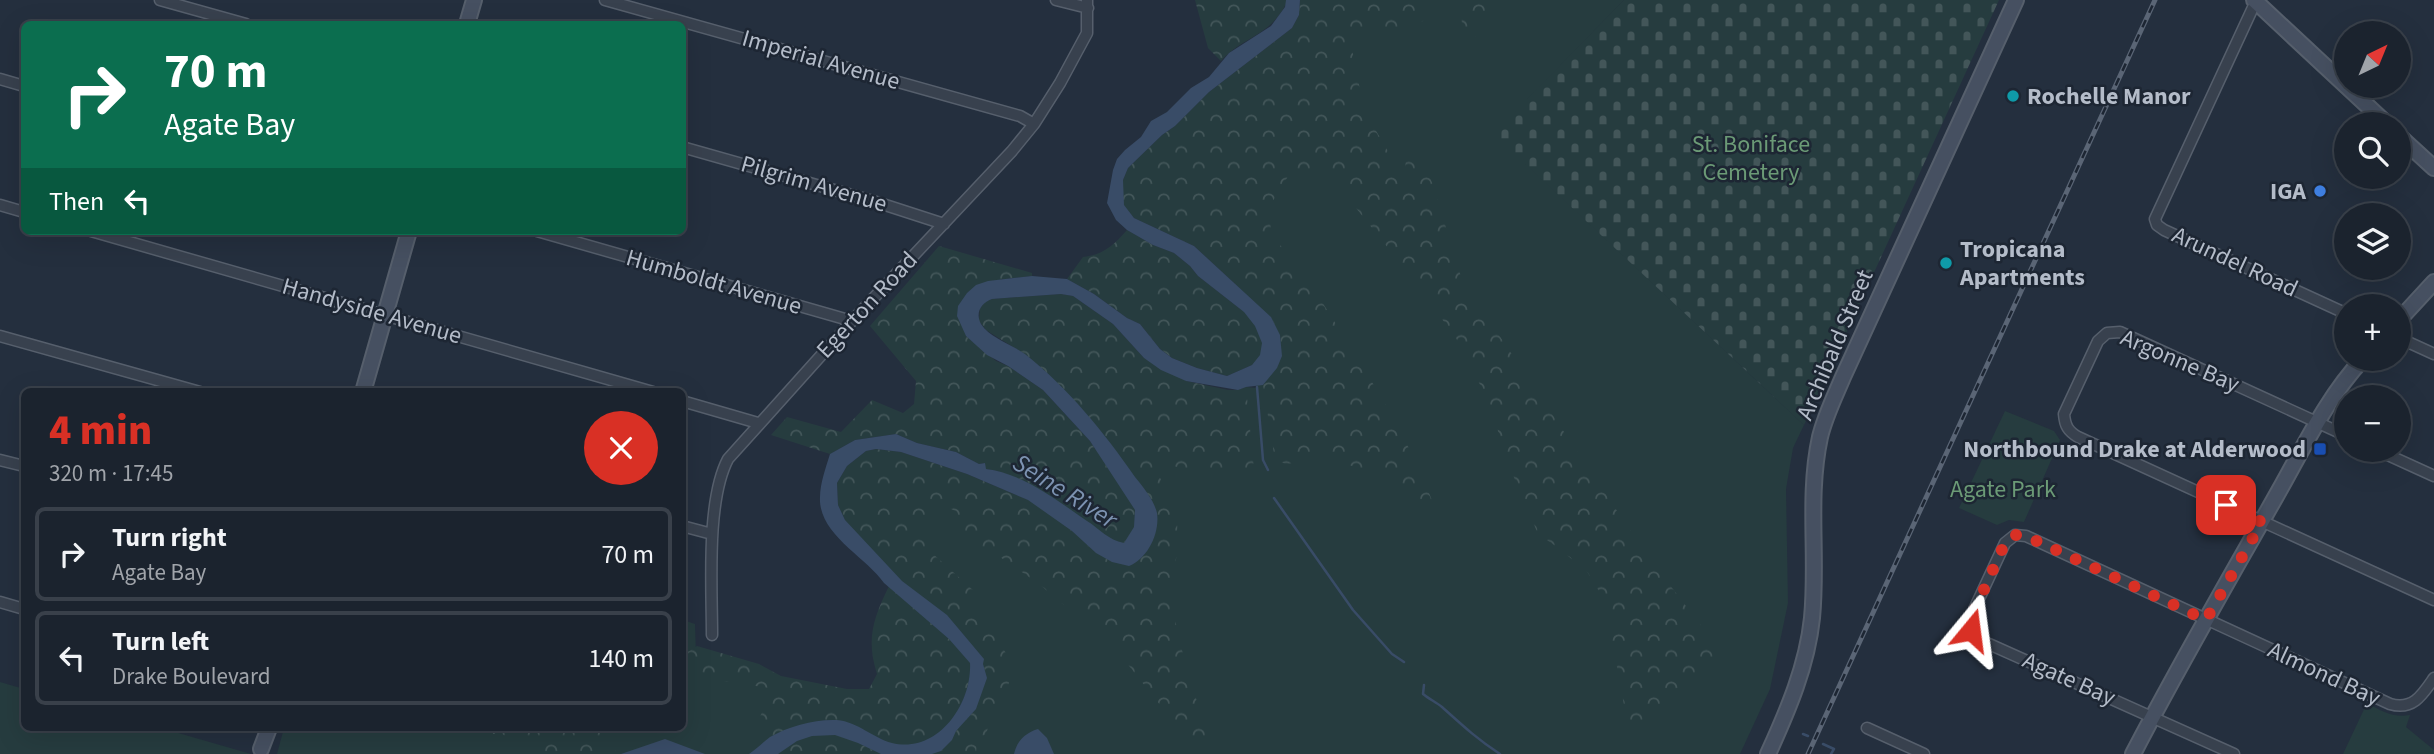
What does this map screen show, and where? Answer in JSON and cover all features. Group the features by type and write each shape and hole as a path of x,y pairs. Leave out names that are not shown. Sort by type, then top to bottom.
{"street":[{"path":"160,0 235,21"},
{"path":"468,21 474,0"},
{"name":"Imperial Avenue","path":"605,0 680,21"},
{"path":"1056,0 1088,4"},
{"path":"2255,1 2374,112"},
{"name":"Arundel Road","path":"2255,1 2155,219 2157,225 2164,230 2334,308"},
{"name":"Egerton Road","path":"712,635 712,534 723,469 728,459 758,423 1012,151 1034,124 1087,33 1088,4"},
{"name":"Archibald Street","path":"1768,754 1798,683 1807,649 1813,589 1813,496 1821,435 1843,377 2013,5"},
{"name":"Imperial Avenue","path":"686,23 1020,116 1034,124"},
{"path":"0,79 21,85"},
{"path":"2411,147 2434,169"},
{"name":"Pilgrim Avenue","path":"686,148 944,224"},
{"path":"0,205 21,211"},
{"name":"Handyside Avenue","path":"105,235 639,388"},
{"path":"364,388 408,235"},
{"name":"Humboldt Avenue","path":"551,235 852,321"},
{"path":"2411,307 2434,282"},
{"name":"Argonne Bay","path":"2262,522 2070,433 2065,425 2064,414 2098,341 2107,332 2120,332 2334,430"},
{"path":"0,336 186,388"},
{"path":"2411,343 2434,354"},
{"path":"2133,754 2318,423 2351,371"},
{"path":"686,402 758,423"},
{"path":"0,460 21,465"},
{"path":"2403,462 2434,476"},
{"path":"2262,522 2434,600"},
{"path":"686,527 712,534"},
{"name":"Agate Bay","path":"2152,716 1980,640 1971,630 1972,616 2005,543 2015,535 2026,536 2206,620"},
{"path":"0,603 21,608"},
{"name":"Almond Bay","path":"2206,620 2398,706 2419,699 2434,678"},
{"path":"2152,716 2234,754"},
{"path":"1867,727 1924,754"},
{"path":"261,749 268,731"}],"green space":[{"path":"1195,0 1286,0 1286,4 1271,24 1221,61 1208,48"},
{"path":"1300,0 1624,0 1494,134 1804,425 1793,448 1786,489 1788,603 1770,689 1740,754 277,754 283,731 686,731 686,621 695,624 696,656 717,672 976,709 845,520 977,480 1028,500 1109,439 1246,387 1257,388 1235,285 1299,15"},
{"path":"1300,0 1428,0 1423,21 1397,33 1367,34 1352,49 1364,110 1404,179 1406,159 1420,153 1433,185 1462,280 1646,554 1709,636 1715,662 1681,701 1641,736 1628,727 1605,601 1588,573 1538,534 1504,454 1492,408 1456,338 1339,187 1319,170 1292,171 1272,205 1271,229 1314,289 1382,398 1426,484 1437,514 1399,482 1328,458 1286,464 1275,460 1263,385 1277,368 1282,356 1280,334 1271,317 1194,246 1134,218 1123,205 1123,180 1128,168 1209,92 1292,28 1299,15"},
{"path":"1461,0 1499,0 1487,27 1473,38 1462,28"},
{"name":"St. Boniface Cemetery","path":"1624,0 1999,0 1804,425 1493,134"},
{"path":"1127,230 1174,253 1198,276 1244,312 1255,326 1262,343 1260,355 1252,365 1227,376 1172,358 1160,349 1140,324 1067,279 1083,257 1108,248"},
{"path":"939,246 1032,273 1032,276 990,282 967,293 966,336 996,361 1043,390 1090,441 1135,510 1134,527 1124,543 1109,537 1038,489 1011,476 985,469 984,463 979,464 956,452 917,443 896,434 855,440 830,454 771,435 787,417 841,432 872,400 903,413 914,404 916,381 870,326"},
{"path":"1061,294 1073,296 1113,324 1144,358 1186,381 1228,390 1246,387 1254,470 1225,478 1173,466 1159,475 1177,519 1178,553 1171,573 1169,594 1186,667 1209,739 1196,741 1172,720 1114,647 1039,584 1000,557 982,560 967,540 955,511 940,503 936,504 934,522 920,535 932,553 974,591 983,619 1008,656 1010,677 1004,706 991,719 986,734 977,740 976,754 932,754 941,751 952,740 956,731 976,709 987,678 983,664 947,615 902,581 845,520 838,505 837,483 847,466 866,451 876,449 901,452 967,474 1028,500 1072,531 1096,553 1112,562 1157,520 1023,353 986,330 979,321 980,308 992,299"},
{"name":"Agate Park","path":"2005,411 2054,431 2060,440 2024,522 2009,520 1997,525 1959,508"},
{"path":"889,586 949,639 970,663 969,679 959,709 938,733 925,740 910,744 893,743 839,720 805,727 765,741 754,727 775,689 717,680 699,671 686,653 697,646 759,664 781,676 847,689 869,689 877,674 872,650 873,629"},
{"path":"0,682 21,688 21,731 171,731 251,754 0,754"},
{"path":"2367,703 2393,715 2410,715 2406,727 2434,750 2434,754 2343,754"},
{"path":"480,731 599,731 618,754 544,754 501,734"},
{"path":"835,735 881,754 778,754 804,739"}],"water":[{"name":"Seine River","path":"1286,0 1300,0 1299,15 1292,28 1209,92 1128,168 1123,180 1124,205 1134,218 1194,246 1271,317 1280,335 1282,356 1277,368 1263,385 1238,390 1186,381 1161,370 1144,358 1113,324 1073,296 1061,294 992,299 982,306 979,312 979,320 985,329 1025,354 1071,396 1148,494 1156,508 1157,521 1147,552 1129,566 1112,562 1096,553 1072,531 1028,500 967,474 901,452 876,449 866,451 847,466 837,483 838,505 845,520 902,581 947,615 984,659 987,678 976,709 956,731 952,740 941,751 932,754 881,754 835,735 812,736 797,741 778,754 749,754 770,737 785,730 829,720 845,721 892,743 924,741 949,722 965,694 970,663 949,639 844,544 826,522 821,510 820,492 830,454 855,440 896,434 917,443 956,452 979,464 985,463 986,469 1026,482 1118,542 1124,543 1134,527 1135,510 1090,441 1043,390 987,355 966,336 957,316 958,306 976,285 1032,276 1067,279 1140,324 1160,349 1172,358 1227,376 1252,365 1260,355 1262,343 1255,326 1244,312 1198,276 1174,253 1127,230 1116,220 1107,203 1117,159 1141,137 1151,121 1167,112 1191,88 1209,77 1229,53 1271,26 1285,7"},
{"path":"1038,729 1047,738 1054,754 1014,754 1022,738"},
{"path":"665,739 705,754 621,754"}],"waterway":[{"path":"1257,387 1263,460 1268,470"},
{"path":"1274,498 1353,610 1392,654 1404,662"},
{"path":"1424,685 1423,694 1500,754"},
{"path":"1803,734 1808,736"},
{"path":"1823,744 1834,749 1831,754"}],"railway":[{"path":"1808,754 2155,0"}],"place":[{"name":"Rochelle Manor","path":"2013,96"},
{"name":"IGA","path":"2320,191"},
{"name":"Tropicana Apartments","path":"1946,263"},
{"name":"Northbound Drake at Alderwood","path":"2320,449"}],"route":[{"path":"1971,630 1972,616 2005,543 2015,535 2026,536 2206,620 2262,522 2226,505"}]}
